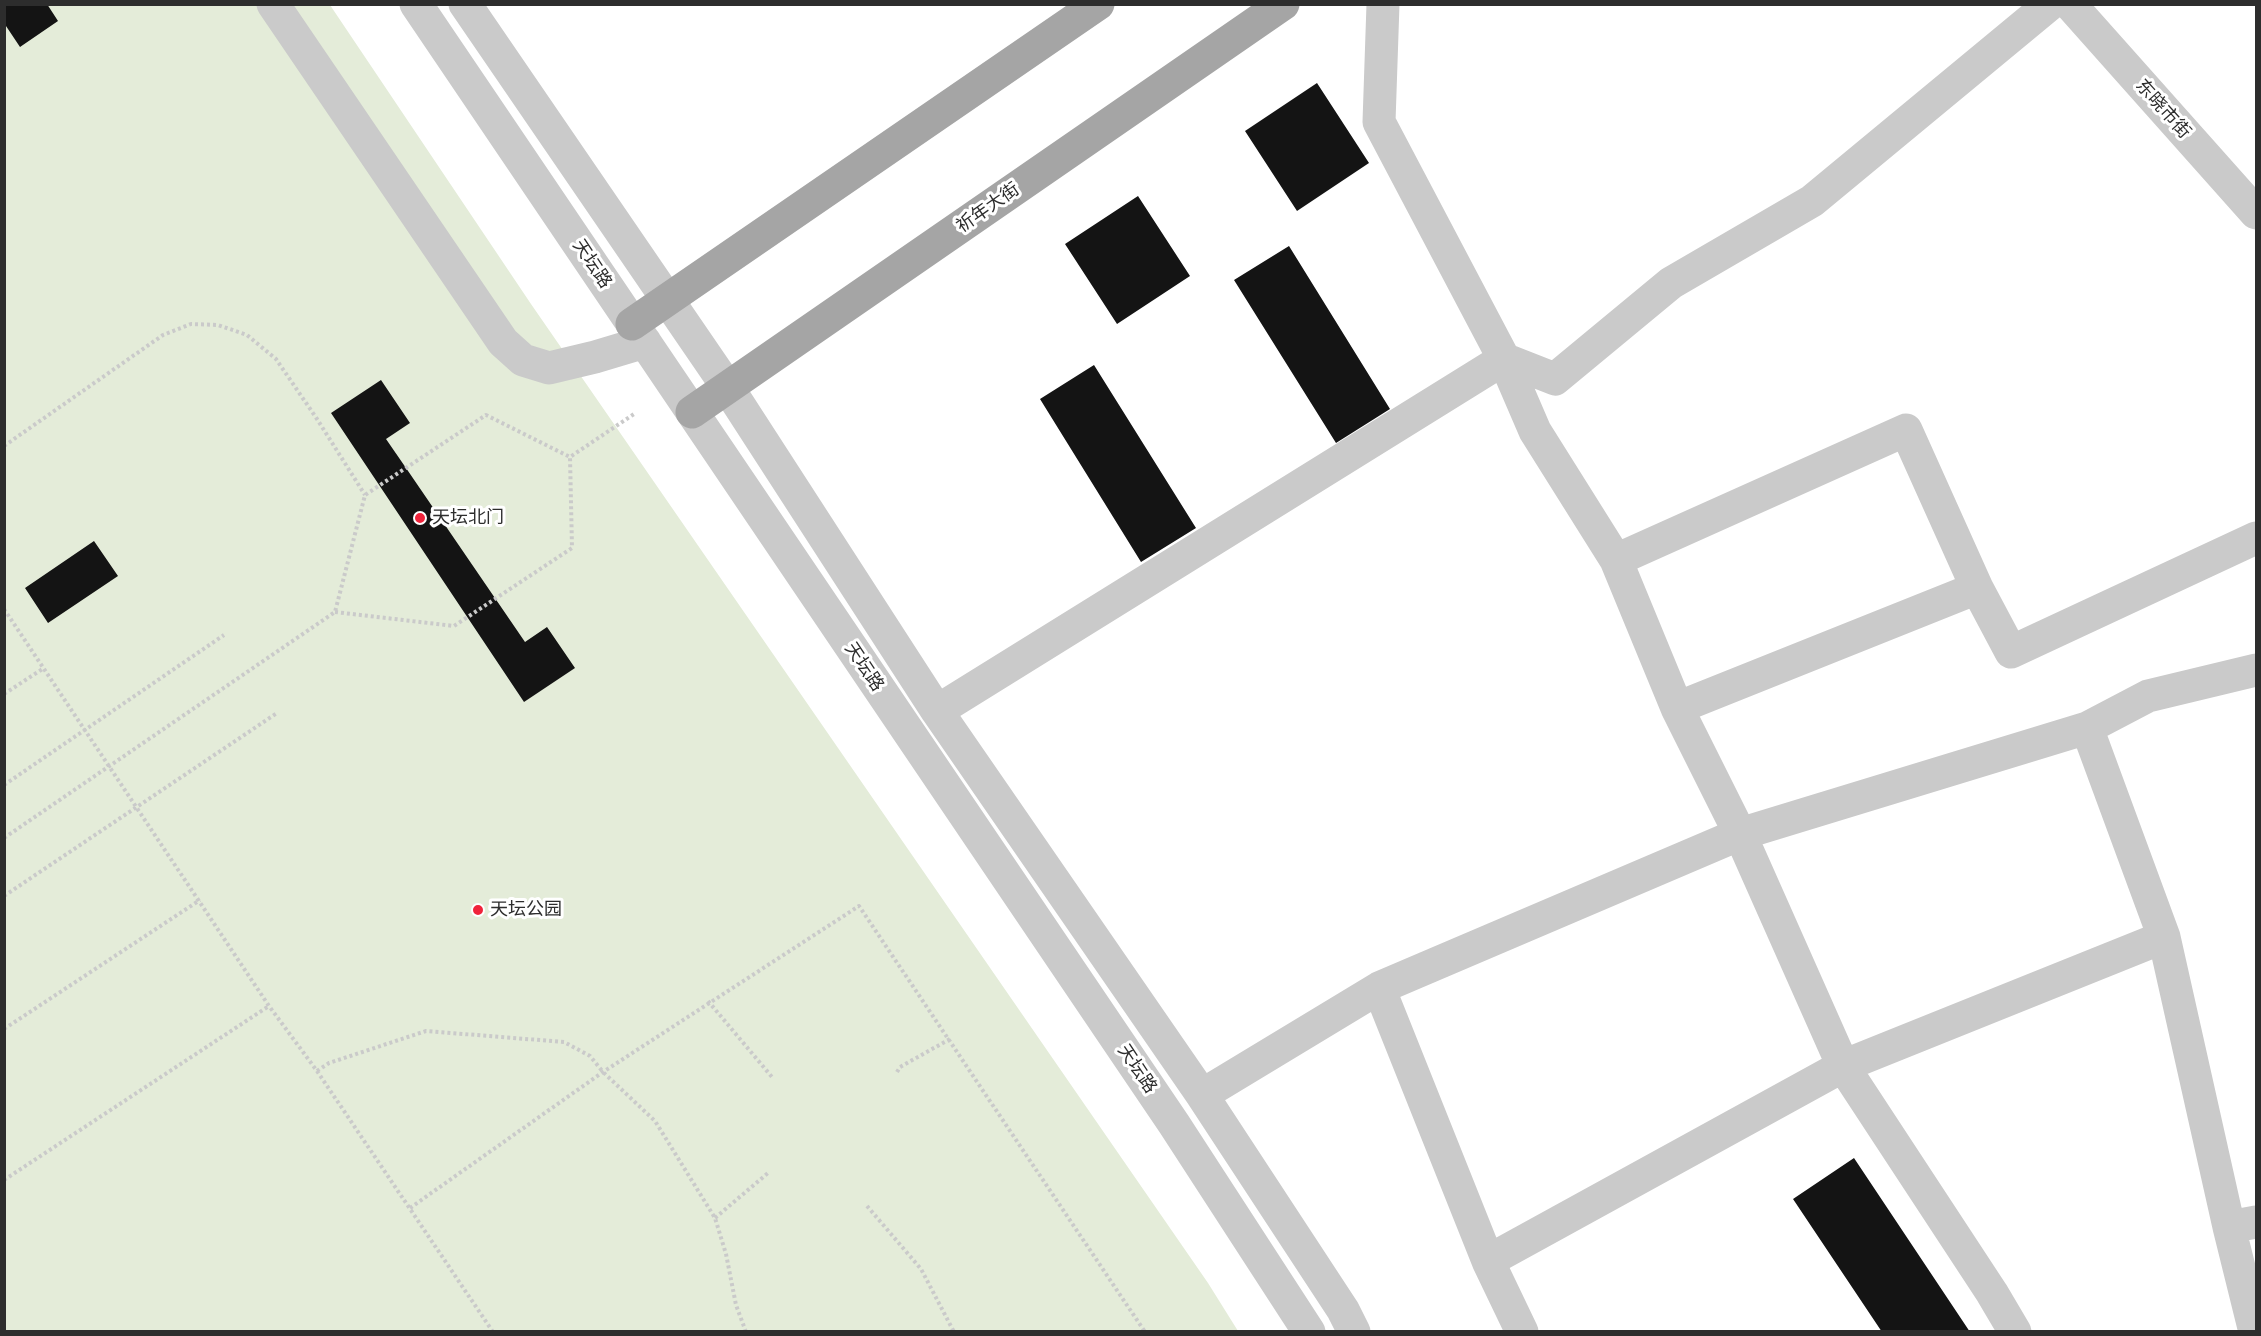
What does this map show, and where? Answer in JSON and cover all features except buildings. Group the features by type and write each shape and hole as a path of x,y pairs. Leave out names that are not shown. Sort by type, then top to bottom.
{"main road":[{"path":"638,333 668,299 1098,4"},
{"name":"祈年大街","path":"692,412 1283,4"}],"street":[{"path":"273,4 503,342 523,360 549,368 595,357 638,333"},
{"name":"天坛路","path":"416,4 1168,1114 1309,1332"},
{"name":"天坛路","path":"465,4 728,388 938,711 1202,1095 1354,1332"},
{"path":"1383,4 1379,122 1504,358 1535,431 1616,560 1677,708 1740,834 1843,1066 1992,1293 2015,1332"},
{"path":"1504,358 1555,379 1671,283 1812,201 2050,4"},
{"name":"东晓市街","path":"2070,4 2256,213"},
{"path":"938,711 1504,358"},
{"path":"1616,560 1906,430 1977,588 2011,652 2256,537"},
{"path":"1677,708 1977,588"},
{"path":"1202,1095 1379,988 1740,834 2087,728 2148,696 2256,670"},
{"path":"2087,728 2164,937 2243,1225 2255,1332"},
{"path":"1488,1261 1843,1066 2164,937"},
{"path":"1379,988 1488,1261 1522,1332"}],"path":[{"path":"4,446 163,335 191,324 218,325 248,335 276,360 365,495"},
{"path":"570,457 634,414"},
{"path":"335,612 365,495 486,415 570,457"},
{"path":"4,838 335,612 454,626 562,555 572,548 570,457"},
{"path":"4,609 269,1006 317,1071 492,1332"},
{"path":"4,785 224,635"},
{"path":"4,694 44,668"},
{"path":"4,896 278,713"},
{"path":"4,1029 200,900"},
{"path":"410,1208 708,1001 859,906 1145,1332"},
{"path":"708,1001 772,1077"},
{"path":"4,1180 269,1006"},
{"path":"317,1071 329,1063 426,1031 564,1042 590,1056 603,1072 655,1121 715,1218 726,1254 736,1305 746,1332"},
{"path":"897,1072 900,1067 950,1039"},
{"path":"715,1218 768,1173"},
{"path":"867,1206 921,1269 954,1332"}],"green space":[{"name":"天坛公园","path":"5,5 330,5 531,304 1208,1283 1238,1331 5,1332"}],"place":[{"name":"天坛北门","path":"420,518"},
{"name":"天坛公园","path":"478,910"}]}
